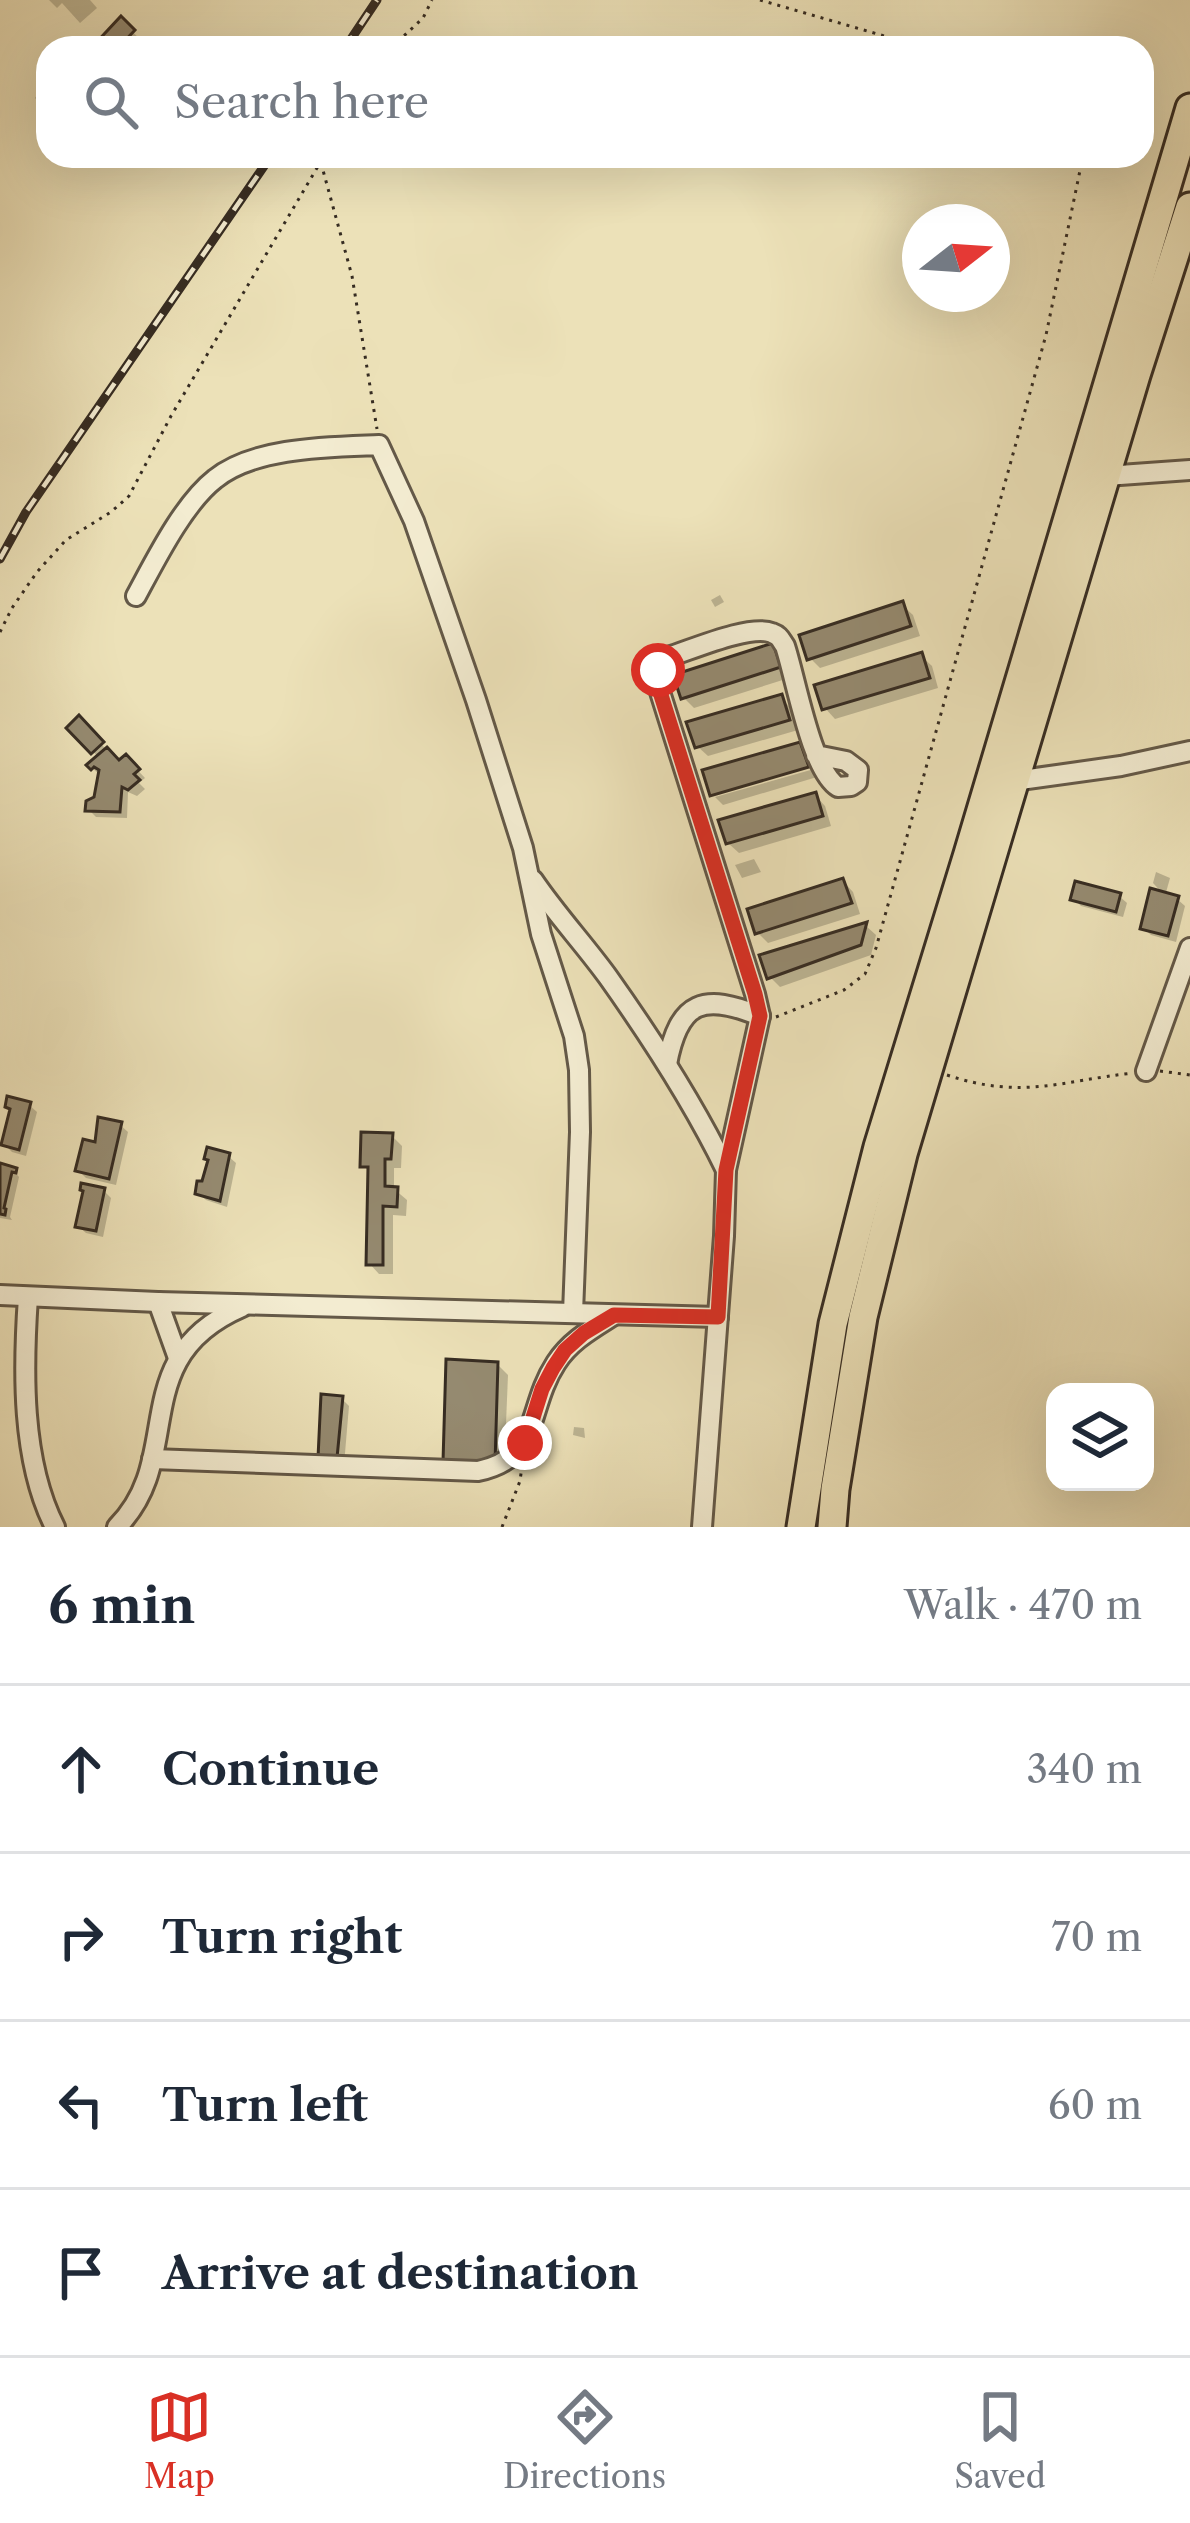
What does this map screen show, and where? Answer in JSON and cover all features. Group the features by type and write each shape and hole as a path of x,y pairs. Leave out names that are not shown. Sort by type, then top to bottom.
{"highway":[{"path":"801,1527 833,1324 878,1147 1190,108"},
{"path":"832,1527 863,1318 904,1154 1190,207"}],"street":[{"path":"136,596 161,550 215,478 249,460 379,445 414,521 476,700 574,1036 580,1132 573,1313"},
{"path":"1106,476 1190,470"},
{"path":"702,1527 726,1170 759,1020 755,994 660,692 661,663 744,633 773,633 785,646 816,754"},
{"path":"1014,781 1190,751"},
{"path":"530,874 668,1064 726,1170"},
{"path":"1146,1071 1190,948"},
{"path":"668,1064 682,1021 705,1004 720,1003 759,1020"},
{"path":"0,1295 718,1317"},
{"path":"28,1297 23,1361 29,1429 37,1474 56,1527"},
{"path":"158,1302 178,1358"},
{"path":"117,1527 143,1494 160,1412 178,1358 207,1325 251,1303"},
{"path":"152,1459 478,1472 498,1467 525,1443 542,1389 565,1350 614,1315"}],"path":[{"path":"404,36 423,18 432,0"},
{"path":"760,0 885,36"},
{"path":"803,12 809,0"},
{"path":"0,632 37,572 66,539 129,496 317,168"},
{"path":"324,168 352,276 379,445"},
{"path":"759,1020 844,990 865,974 876,948 1046,335 1081,168"},
{"path":"928,1069 1018,1088 1146,1071 1190,1075"},
{"path":"502,1527 520,1480 525,1443"}],"building":[{"path":"121,16 135,30 129,36 102,36"},
{"path":"903,601 911,626 807,660 799,635"},
{"path":"773,643 781,667 681,699 673,675"},
{"path":"922,652 930,678 822,710 814,685"},
{"path":"782,694 790,720 695,748 686,722"},
{"path":"79,715 104,742 91,754 66,728"},
{"path":"800,742 809,767 710,796 702,770"},
{"path":"107,747 119,760 126,754 140,769 134,774 140,780 128,790 122,787 120,812 85,811 86,801 94,797 99,770 86,765"},
{"path":"816,792 823,816 726,844 718,820"},
{"path":"843,878 852,903 755,934 747,909"},
{"path":"1075,881 1121,893 1116,912 1070,900"},
{"path":"1150,888 1179,896 1168,936 1140,929"},
{"path":"867,922 861,945 767,979 759,955"},
{"path":"7,1096 31,1102 19,1150 1,1145 10,1109 5,1107"},
{"path":"98,1117 122,1122 109,1179 75,1171 83,1139 95,1142"},
{"path":"361,1132 393,1133 391,1159 385,1159 385,1186 398,1187 397,1207 383,1206 383,1265 366,1265 368,1167 360,1167"},
{"path":"207,1147 230,1153 220,1201 195,1194 208,1160 204,1159"},
{"path":"0,1163 17,1168 12,1172 5,1215 0,1214"},
{"path":"81,1183 105,1188 96,1231 75,1227"},
{"path":"446,1359 498,1362 495,1464 443,1462"},
{"path":"321,1394 343,1396 337,1458 318,1458"}],"railway":[{"path":"353,36 377,0"},
{"path":"0,559 26,512 263,168"}],"route":[{"path":"525,1443 553,1368 584,1333 614,1315 718,1317 726,1170 760,1016 660,692 658,670"}]}
